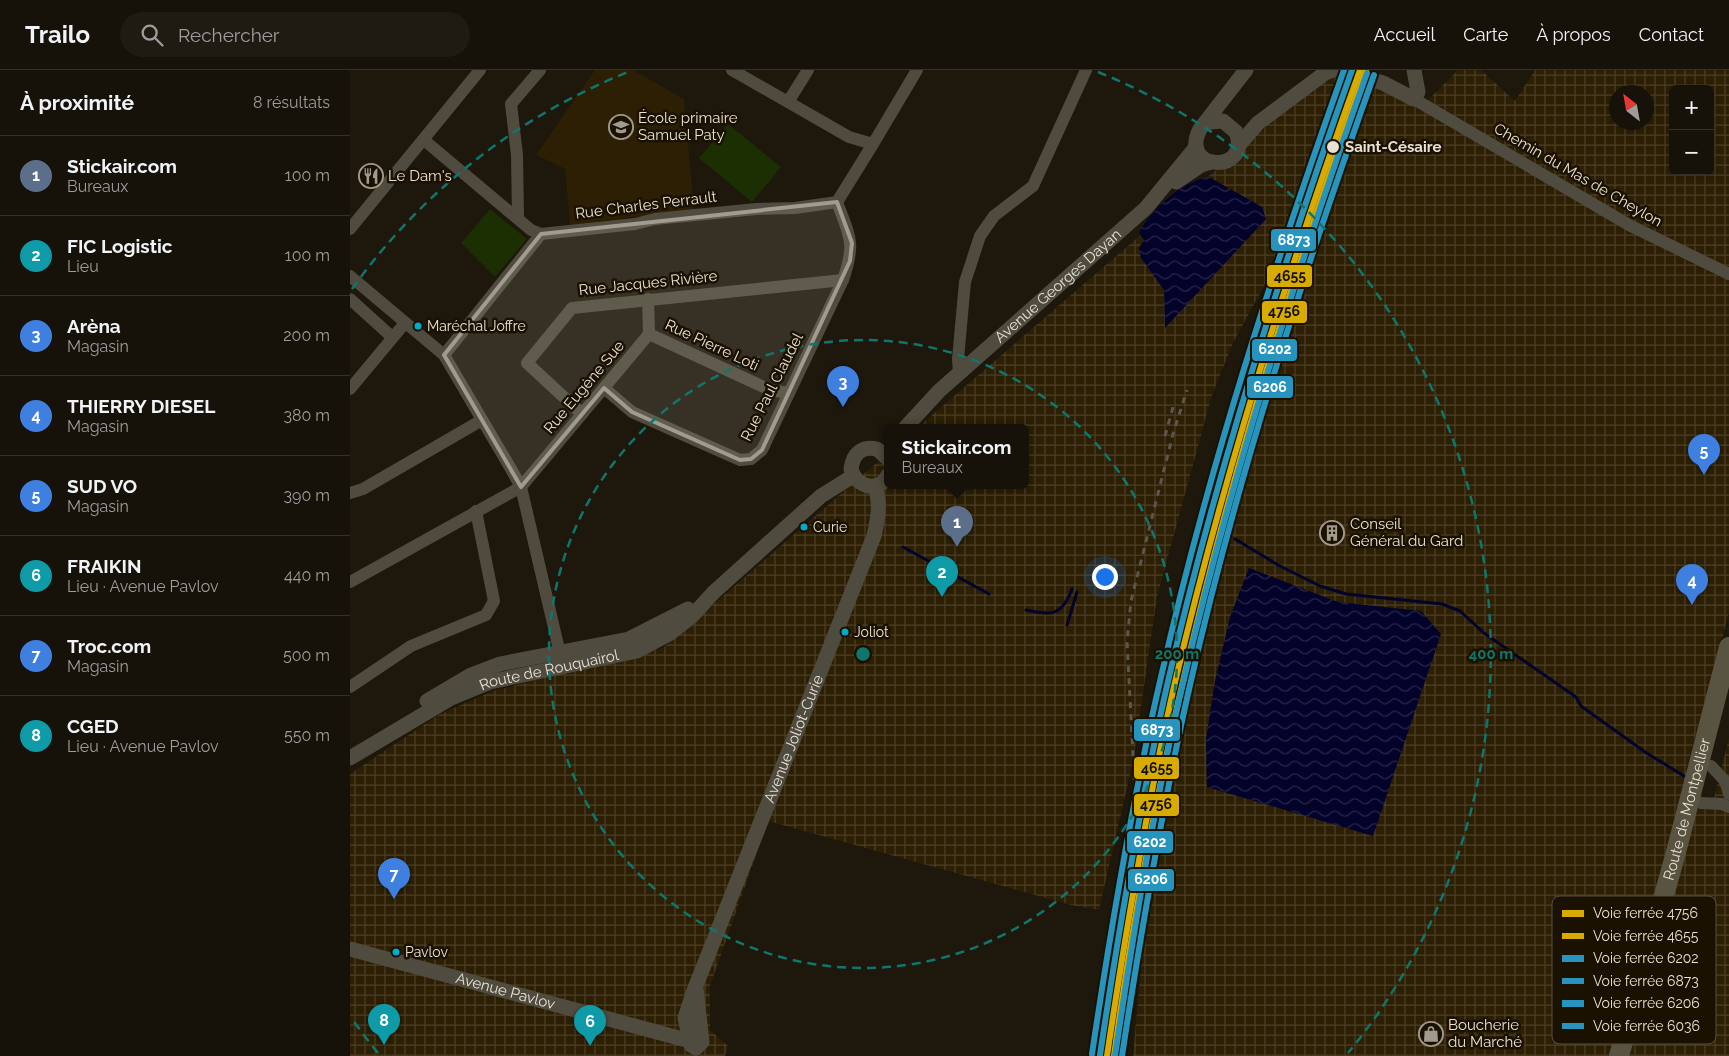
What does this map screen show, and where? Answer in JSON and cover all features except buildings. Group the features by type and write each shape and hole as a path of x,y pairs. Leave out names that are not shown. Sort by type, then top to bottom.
{"main road":[{"name":"Route de Montpellier","path":"1664,896 1729,647"},
{"name":"Route de Montpellier","path":"1676,896 1729,696"}],"street":[{"path":"350,229 480,70"},
{"path":"518,218 517,155 511,104 540,70"},
{"path":"732,70 849,137 873,144"},
{"path":"788,102 808,70"},
{"path":"837,202 917,70"},
{"path":"908,424 939,391 959,374 958,359 965,282 980,236 994,216 1033,186 1086,70"},
{"path":"1224,97 1224,105 1231,126 1238,136 1238,146 1236,152 1228,161 1211,162 1200,155 1196,147 1197,136 1224,97 1246,70"},
{"path":"1238,146 1258,123 1326,73 1340,70 1397,89 1414,99 1418,92 1414,70"},
{"path":"1397,89 1407,78 1409,70"},
{"name":"Chemin du Mas de Cheylon","path":"1414,99 1629,225 1729,274"},
{"path":"1204,125 1218,120 1240,128 1258,123"},
{"path":"424,140 531,230 541,234 444,355"},
{"name":"Avenue Georges Dayan","path":"1155,198 1196,147"},
{"name":"Avenue Georges Dayan","path":"959,374 1155,198 1189,172 1211,162"},
{"name":"Rue Charles Perrault","path":"541,234 756,208 795,208 837,202"},
{"name":"Rue Paul Claudel","path":"604,388 632,412 740,460 751,459 762,450 843,280 850,261 852,243 837,202"},
{"path":"350,276 444,355 521,487 562,660"},
{"name":"Rue Jacques Rivière","path":"582,414 527,363 572,308 843,280"},
{"path":"350,299 392,337"},
{"path":"648,299 649,334"},
{"path":"350,389 405,323"},
{"name":"Rue Pierre Loti","path":"649,334 770,390 789,393"},
{"name":"Rue Eugène Sue","path":"521,487 649,334"},
{"path":"350,493 363,489 482,420"},
{"path":"884,452 870,448 856,454 852,461 853,476 862,485 875,486 881,484 884,480"},
{"name":"Route de Rouquairol","path":"350,758 377,740 419,706 472,675 500,664 562,660 629,639 676,617 714,592 821,496 853,476"},
{"name":"Avenue Joliot-Curie","path":"696,1043 685,1018 874,536 879,516 879,498 875,486"},
{"path":"350,582 521,487"},
{"path":"350,686 412,646 486,616 494,601 476,511"},
{"path":"1711,766 1725,781 1729,794"},
{"path":"1701,803 1722,804 1729,807"},
{"name":"Avenue Pavlov","path":"350,949 696,1043"},
{"path":"1611,1056 1615,1044"}],"highlighted area":[{"path":"837,202 852,243 850,261 762,450 751,459 740,460 632,412 604,388 521,487 444,355 541,234"}],"shaded area":[{"name":"École primaire Samuel Paty","path":"595,70 633,70 684,99 694,210 570,225 565,169 536,155"},
{"path":"1458,70 1481,70 1515,101 1535,70 1729,70 1729,613 1686,770 1711,811 1729,738 1729,1056 1133,1056 1144,933 1169,795 1230,527 1336,170 1371,86 1420,108"},
{"path":"1326,75 1349,78 1265,284 1233,343 1212,395 1157,597 1133,761 1099,910 1071,905 768,821 710,986 710,1030 728,1046 725,1056 350,1056 350,774 440,714 493,691 663,648 884,456 884,489 1029,489 1029,424 922,424"}],"green space":[{"path":"728,124 781,167 752,202 699,158"},
{"path":"490,209 527,239 495,277 461,243"}],"water":[{"path":"1209,177 1262,207 1266,219 1165,328 1164,290 1141,258 1139,248 1144,240 1139,233 1151,214 1178,190 1188,184"},
{"path":"1249,568 1338,602 1421,611 1441,634 1373,836 1207,787 1206,739 1215,681 1230,617"}],"waterway":[{"path":"1235,539 1278,565 1320,586 1346,594 1442,604 1460,611 1484,633 1576,697 1581,706 1645,752 1684,776"},
{"path":"903,547 989,594"},
{"path":"1026,610 1042,613 1055,612 1064,605 1072,589"},
{"path":"1067,625 1077,592"}],"railway":[{"path":"1135,792 1127,642 1131,601 1173,434 1187,390"},
{"path":"1165,436 1173,407"}],"rail line":[{"name":"6036","path":"1092,1054 1131,817 1150,724 1179,600 1221,446 1267,295 1344,70"},
{"name":"6873","path":"1100,1055 1139,818 1158,724 1188,600 1229,447 1252,371 1300,220 1352,70"},
{"name":"4655","path":"1107,1056 1146,819 1165,725 1195,601 1259,371 1333,145 1360,70"},
{"name":"4756","path":"1114,1056 1133,930 1156,805 1183,680 1214,557 1284,312 1366,70"},
{"name":"6202","path":"1115,1056 1154,820 1173,726 1203,602 1267,373 1315,223 1367,73"},
{"name":"6206","path":"1122,1056 1161,823 1208,607 1273,377 1322,225 1374,75"}],"place":[{"name":"École primaire Samuel Paty","path":"621,127"},
{"name":"Saint-Césaire","path":"1333,147"},
{"name":"Le Dam's","path":"371,176"},
{"name":"Maréchal Joffre","path":"418,326"},
{"name":"Arèna","path":"843,407"},
{"name":"SUD VO","path":"1704,475"},
{"name":"Curie","path":"804,527"},
{"name":"Conseil Général du Gard","path":"1332,533"},
{"name":"Stickair.com","path":"957,547"},
{"name":"FIC Logistic","path":"942,597"},
{"name":"THIERRY DIESEL","path":"1692,605"},
{"name":"Joliot","path":"845,632"},
{"name":"Troc.com","path":"394,899"},
{"name":"Pavlov","path":"396,952"},
{"name":"Boucherie du Marché","path":"1431,1034"},
{"name":"CGED","path":"384,1045"},
{"name":"FRAIKIN","path":"590,1046"}]}
